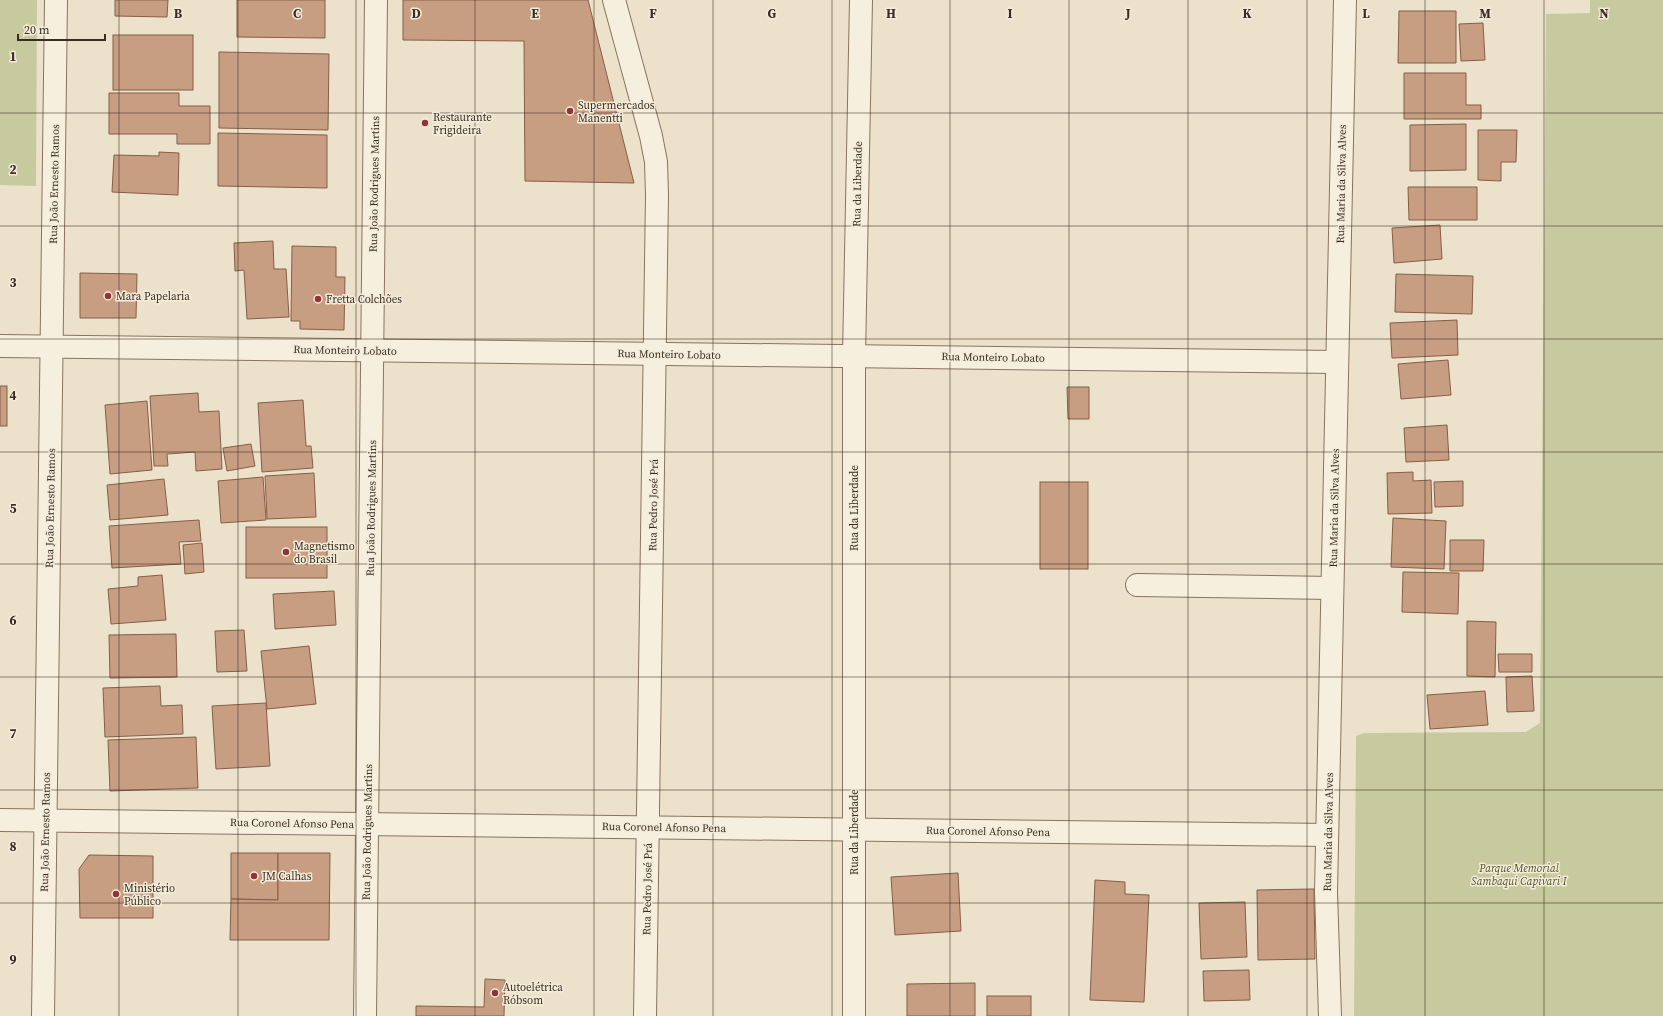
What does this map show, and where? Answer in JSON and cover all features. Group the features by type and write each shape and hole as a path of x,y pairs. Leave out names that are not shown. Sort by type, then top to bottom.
{"street":[{"name":"Rua João Ernesto Ramos","path":"43,1016 56,0"},
{"name":"Rua João Rodrigues Martins","path":"365,1016 376,0"},
{"name":"Rua Pedro José Prá","path":"614,0 651,136 656,162 657,216 645,1016"},
{"name":"Rua da Liberdade","path":"854,1016 854,356 861,0"},
{"name":"Rua Maria da Silva Alves","path":"1330,1016 1326,930 1327,835 1345,0"},
{"name":"Rua Monteiro Lobato","path":"0,346 1337,362"},
{"path":"1136,585 1332,588"},
{"name":"Rua Coronel Afonso Pena","path":"0,820 1327,835"}],"green space":[{"path":"0,0 37,0 36,186 0,185"},
{"name":"Parque Memorial Sambaqui Capivari I","path":"1590,0 1663,0 1663,1016 1354,1016 1356,736 1364,733 1526,732 1540,723 1546,14 1590,13"}],"building":[{"path":"115,0 168,0 167,17 115,16"},
{"path":"237,0 325,0 325,38 237,37"},
{"name":"Supermercados Manentti","path":"403,0 588,0 634,183 525,181 524,41 403,40"},
{"path":"1399,11 1456,11 1456,63 1398,63"},
{"path":"1483,23 1485,60 1461,61 1459,24"},
{"path":"113,35 193,35 193,90 113,90"},
{"path":"219,52 329,54 328,130 219,128"},
{"path":"1404,73 1466,73 1466,105 1481,105 1481,119 1404,119"},
{"path":"109,93 179,93 179,106 210,106 210,144 177,144 177,134 109,134"},
{"path":"1466,124 1466,170 1410,171 1410,125"},
{"path":"1478,130 1517,130 1516,162 1501,162 1501,181 1478,180"},
{"path":"218,133 327,135 327,188 218,186"},
{"path":"159,152 179,153 178,195 112,192 114,155 159,156"},
{"path":"1408,187 1477,187 1477,220 1409,220"},
{"path":"1440,225 1442,259 1394,263 1392,228"},
{"path":"273,241 274,269 286,269 289,317 247,319 244,270 235,271 234,243"},
{"name":"Fretta Colchões","path":"292,246 336,247 336,277 345,277 344,330 300,329 300,321 291,321"},
{"name":"Mara Papelaria","path":"80,273 137,274 136,318 80,318"},
{"path":"1396,274 1473,276 1472,314 1395,312"},
{"path":"1457,320 1458,355 1392,358 1390,323"},
{"path":"1448,360 1451,395 1401,399 1398,364"},
{"path":"0,386 7,386 7,426 0,426"},
{"path":"1067,387 1089,387 1089,419 1068,419"},
{"path":"198,393 199,412 219,411 222,469 196,471 195,452 167,454 168,466 154,466 150,396"},
{"path":"303,400 306,446 311,446 313,468 262,472 258,403"},
{"path":"147,401 152,470 110,474 105,405"},
{"path":"1447,425 1449,460 1406,462 1404,428"},
{"path":"251,444 255,466 227,471 223,448"},
{"path":"1413,472 1413,481 1431,480 1432,513 1388,514 1387,473"},
{"path":"314,473 316,517 267,519 265,476"},
{"path":"263,477 266,520 221,523 218,481"},
{"path":"164,479 168,515 110,520 107,485"},
{"path":"1463,481 1463,506 1435,507 1434,482"},
{"path":"1040,482 1088,482 1088,569 1040,569"},
{"path":"1393,518 1446,521 1444,569 1391,567"},
{"path":"199,520 201,541 179,542 181,564 112,568 109,526"},
{"name":"Magnetismo do Brasil","path":"246,527 327,527 327,578 246,578"},
{"path":"1450,540 1484,540 1483,571 1450,571"},
{"path":"202,543 204,572 185,574 183,545"},
{"path":"1403,572 1459,573 1458,614 1402,612"},
{"path":"162,575 166,620 111,624 108,589 138,586 138,577"},
{"path":"334,591 336,625 275,629 273,594"},
{"path":"1467,621 1496,622 1495,677 1467,676"},
{"path":"244,630 247,671 217,672 215,631"},
{"path":"176,634 177,677 110,678 109,635"},
{"path":"309,646 316,704 267,709 261,651"},
{"path":"1498,654 1532,654 1532,672 1499,672"},
{"path":"1532,676 1534,711 1507,712 1506,677"},
{"path":"160,686 161,706 182,705 183,734 105,737 103,688"},
{"path":"1485,691 1488,725 1430,729 1427,695"},
{"path":"266,703 270,766 216,769 212,706"},
{"path":"196,737 198,788 110,791 108,740"},
{"name":"JM Calhas","path":"231,853 278,853 278,900 231,899"},
{"path":"278,853 330,853 329,940 230,940 231,899 278,900"},
{"name":"Ministério Público","path":"89,855 153,856 153,918 80,918 79,869"},
{"path":"958,873 961,931 895,935 891,877"},
{"path":"1095,880 1125,882 1125,894 1149,895 1144,1002 1090,1000"},
{"path":"1314,889 1315,959 1258,960 1257,890"},
{"path":"1245,902 1247,957 1201,959 1199,903"},
{"path":"1249,970 1250,1000 1204,1001 1203,971"},
{"name":"Autoelétrica Róbsom","path":"485,979 505,980 504,1016 416,1016 416,1006 484,1007"},
{"path":"975,983 975,1016 907,1016 907,984"},
{"path":"987,996 1031,996 1031,1016 987,1016"}],"place":[{"name":"Supermercados Manentti","path":"570,111"},
{"name":"Restaurante Frigideira","path":"425,123"},
{"name":"Mara Papelaria","path":"108,296"},
{"name":"Fretta Colchões","path":"318,299"},
{"name":"Magnetismo do Brasil","path":"286,552"},
{"name":"JM Calhas","path":"254,876"},
{"name":"Ministério Público","path":"116,894"},
{"name":"Autoelétrica Róbsom","path":"495,993"}]}
